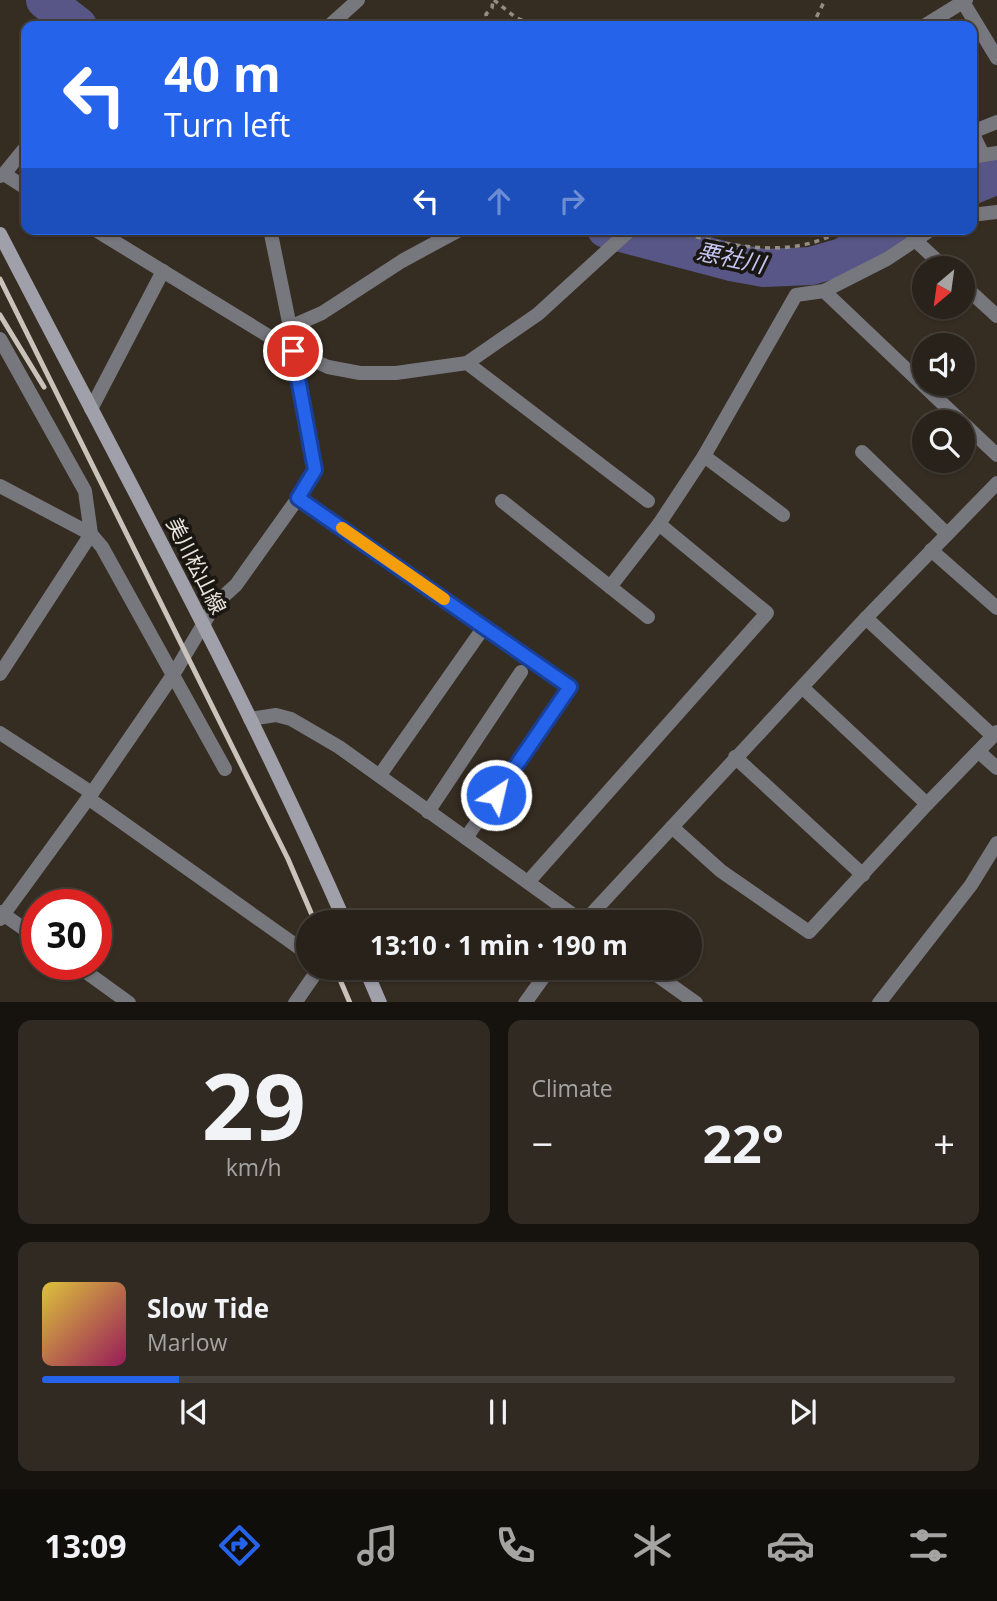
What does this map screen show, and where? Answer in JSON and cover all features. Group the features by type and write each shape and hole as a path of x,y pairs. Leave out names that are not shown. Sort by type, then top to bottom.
{"main road":[{"name":"美川松山線","path":"0,234 203,625 339,910"},
{"path":"370,980 380,1002"}],"street":[{"path":"335,21 358,0"},
{"path":"932,21 965,1 976,21"},
{"path":"977,22 997,58"},
{"path":"977,130 997,122"},
{"path":"21,153 2,175 21,185"},
{"path":"977,214 997,212"},
{"path":"104,235 293,351 328,367 360,373 396,373 467,363 538,314 624,235"},
{"path":"21,928 1,915 90,796 173,675 216,603 236,585 315,470 271,235"},
{"path":"290,327 322,313 402,261 450,235"},
{"path":"610,587 659,524 704,456 796,295 824,291 887,259 923,235"},
{"path":"915,240 932,256"},
{"path":"91,410 163,271"},
{"path":"824,291 949,410"},
{"path":"975,296 997,316"},
{"path":"0,340 85,491 91,534 0,674"},
{"path":"467,363 648,502"},
{"path":"975,434 997,454"},
{"path":"862,452 947,534"},
{"path":"704,456 783,515"},
{"path":"594,910 866,618 997,483"},
{"path":"0,486 91,534 102,547 225,769"},
{"path":"298,498 570,687 466,838"},
{"path":"502,501 648,617"},
{"path":"528,882 767,613 659,524"},
{"path":"931,550 997,608"},
{"path":"672,827 721,872 809,932 927,804 979,752 995,734 866,618"},
{"path":"380,775 484,627"},
{"path":"428,812 521,672"},
{"path":"803,688 927,804"},
{"path":"250,719 276,715 291,719 380,775 566,910"},
{"path":"0,733 296,945"},
{"path":"979,752 997,768"},
{"path":"736,757 863,875"},
{"path":"880,1002 971,886 997,843"},
{"path":"97,980 128,1002"},
{"path":"296,1002 311,980"},
{"path":"525,1002 541,980"},
{"path":"664,980 695,1002"}],"path":[{"path":"487,21 486,14 492,8 494,0 524,21"},
{"path":"814,21 825,0"},
{"path":"691,235 722,243 766,247 810,245 831,235"}],"waterway":[{"name":"悪社川","path":"45,0 72,21"},
{"name":"悪社川","path":"977,183 997,175"},
{"name":"悪社川","path":"629,235 764,268 811,266 842,257 880,235"}],"railway":[{"path":"0,279 288,859 310,910"},
{"path":"0,315 44,387"},
{"path":"340,980 350,1002"}],"slow traffic":[{"path":"342,528 444,599"}],"route":[{"path":"293,351 315,470 298,498 570,687 496,795"}]}
